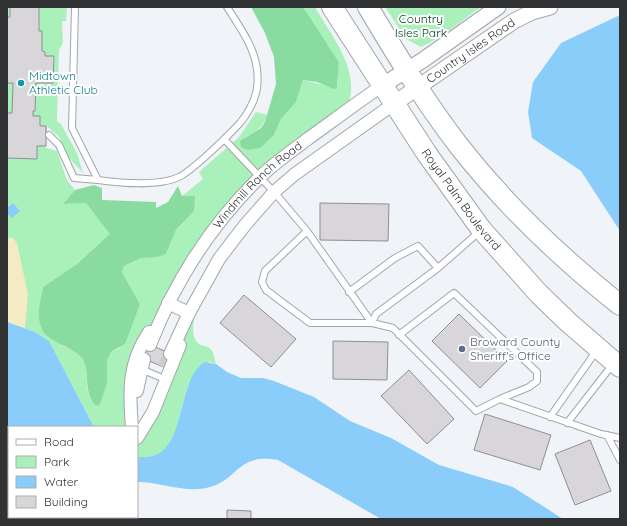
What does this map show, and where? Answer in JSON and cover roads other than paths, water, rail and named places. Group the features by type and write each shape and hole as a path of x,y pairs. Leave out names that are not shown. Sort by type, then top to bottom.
{"main road":[{"name":"Royal Palm Boulevard","path":"332,7 384,85 427,154 481,229 538,293 598,349 617,364"},
{"path":"368,7 412,78 459,146 505,200 564,258 620,305"}],"street":[{"name":"Country Isles Road","path":"395,103 412,78 498,7"},
{"name":"Country Isles Road","path":"384,85 412,78 514,21 532,12 550,7"},
{"name":"Windmill Ranch Road","path":"150,345 162,315 188,266 212,231 260,177 288,154 384,85"},
{"name":"Windmill Ranch Road","path":"170,354 183,324 219,259 245,225 274,192 295,174 395,103"},
{"path":"168,303 189,313"},
{"name":"Windmill Ranch Road","path":"133,426 129,398 131,374 135,361 148,333 162,315"},
{"name":"Windmill Ranch Road","path":"138,435 163,375 178,352 183,324"},
{"name":"Windmill Ranch Road","path":"133,426 143,364"}],"lane":[{"path":"75,7 72,128 98,180"},
{"path":"50,135 59,145 74,178 120,183 162,182 180,177 224,139 241,122 256,96 257,70 253,52 244,32 227,7"},
{"path":"224,139 274,192 307,231 372,323"},
{"path":"372,323 376,314 438,268 481,229"},
{"path":"307,231 265,271 262,282 266,290 310,323 372,323 393,328 399,335 476,411 529,387 536,381 537,372 454,293 399,335"},
{"path":"349,292 395,258 418,246 438,268"},
{"path":"550,416 598,349"},
{"path":"143,364 163,375"},
{"path":"567,422 617,364"},
{"path":"500,399 620,438"},
{"path":"607,435 620,460"}],"water":[{"path":"620,15 620,231 581,171 532,138 528,112 533,82 561,43"},
{"path":"13,203 20,211 12,218 7,213 7,208"},
{"path":"7,322 35,332 49,341 93,426 8,426 8,518 92,518 7,519"},
{"path":"205,362 216,364 227,372 241,378 263,378 314,397 350,421 391,438 439,465 513,487 563,519 381,519 278,460 264,459 246,463 220,483 201,489 138,482 138,457 156,455 167,446 178,422 190,381 196,370"}],"tunnel":[{"path":"163,367 170,354"}],"place":[{"name":"Midtown Athletic Club","path":"21,83"},
{"name":"Broward County Sheriff's Office","path":"462,349"}],"park label":[{"name":"Country Isles Park","path":"421,26"}]}
